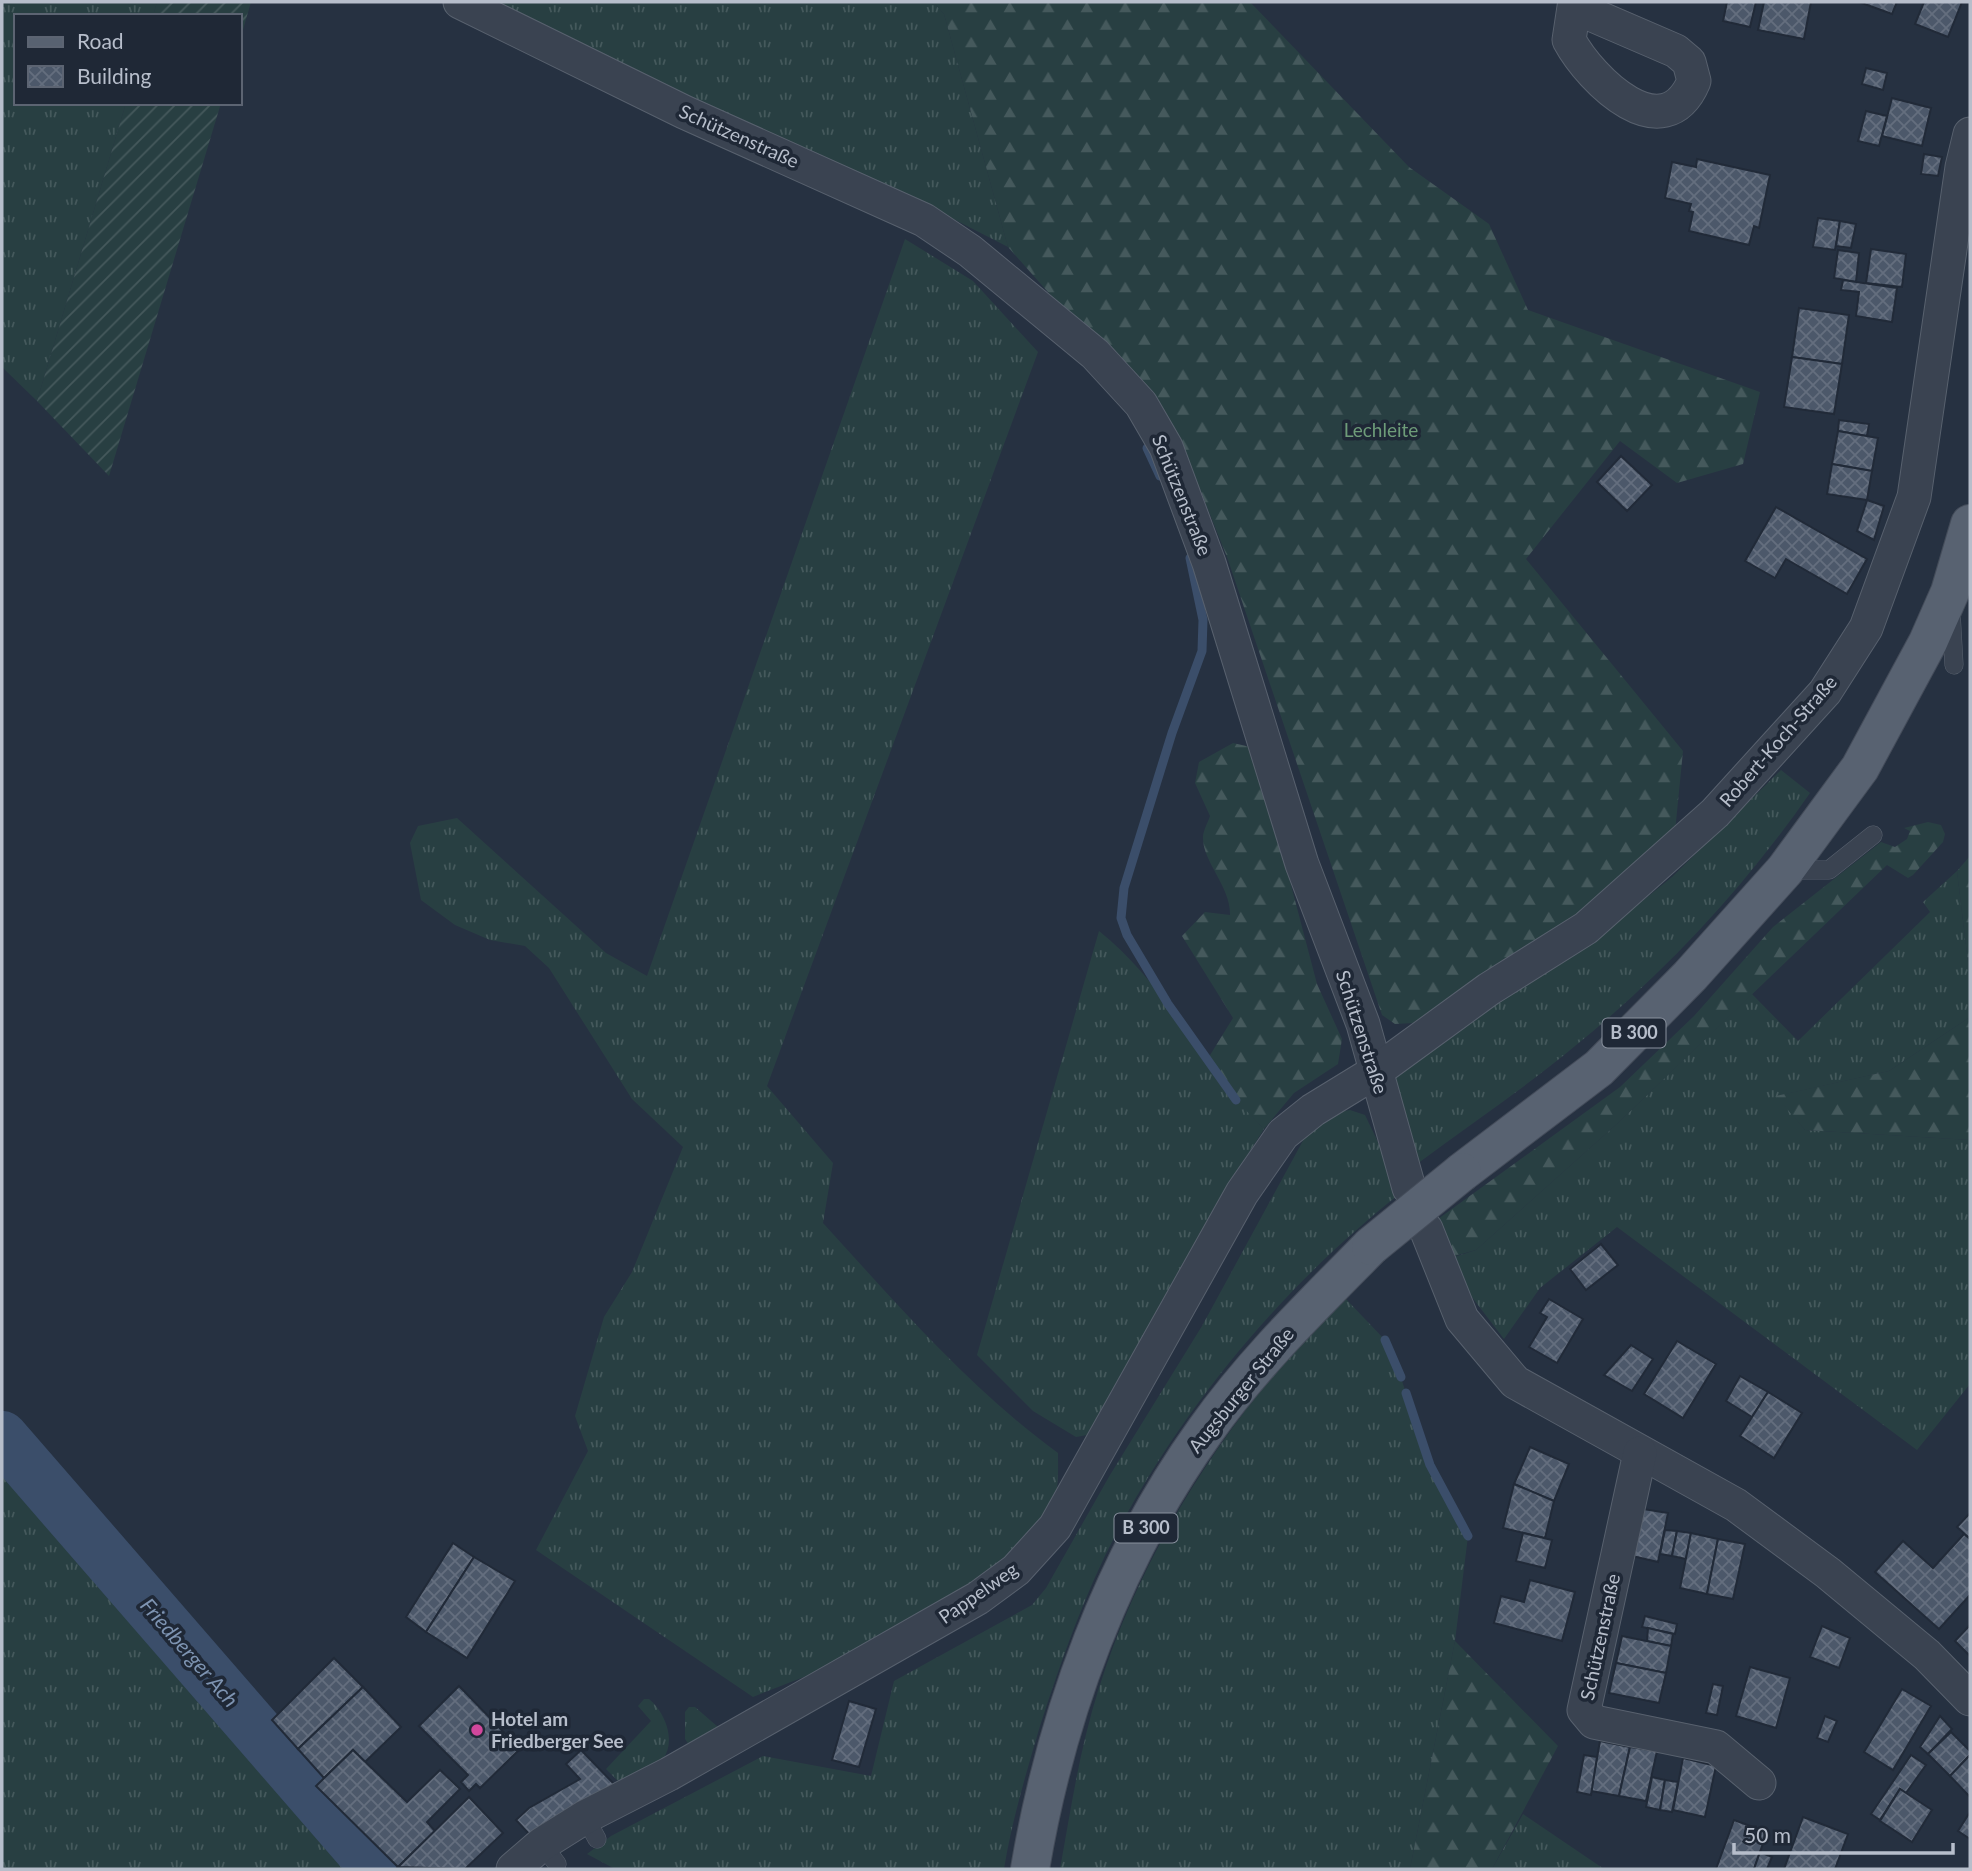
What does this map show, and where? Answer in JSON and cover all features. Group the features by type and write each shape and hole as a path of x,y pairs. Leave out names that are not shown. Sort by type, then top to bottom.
{"main road":[{"name":"B 300","path":"1785,870 1860,768 1928,642 1950,592 1970,524"},
{"name":"Augsburger Straße","path":"1030,1869 1041,1804 1079,1674 1115,1589 1156,1508 1205,1431 1279,1339 1371,1246 1462,1172 1599,1068 1690,976 1785,870"}],"street":[{"name":"Schützenstraße","path":"460,2 684,112 924,220 970,251 1095,354 1141,404 1166,447 1209,563 1302,864 1363,1024 1409,1188"},
{"name":"Robert-Koch-Straße","path":"1375,1072 1489,989 1572,939 1596,919 1715,813 1832,682 1866,628 1914,497 1960,181 1970,134"},
{"name":"Pappelweg","path":"513,1869 550,1854 669,1774 844,1688 1016,1570 1055,1527 1242,1193 1283,1134 1313,1110 1375,1072"},
{"path":"1426,1229 1462,1319 1515,1382 1736,1505 1792,1546 1927,1655 1970,1699"},
{"name":"Schützenstraße","path":"1640,1453 1584,1710 1594,1722 1717,1747 1759,1783"}],"lane":[{"path":"1950,592 1954,665"},
{"path":"1785,870 1829,870 1873,835"}],"green space":[{"path":"2,2 157,2 154,14 14,14 14,105 125,105 37,401 2,367"},
{"path":"157,2 251,2 242,33 242,14 154,14"},
{"path":"479,2 933,2 944,14 1008,247 889,186 689,102"},
{"name":"Lechleite","path":"933,2 1250,2 1409,167 1489,224 1528,310 1760,392 1743,464 1677,483 1620,441 1526,559 1683,751 1675,832 1563,927 1435,1013 1413,1023 1395,1024 1382,1015 1227,557 1181,442 1008,247 944,14"},
{"path":"125,105 220,105 109,476 37,401"},
{"path":"905,239 973,281 1038,352 767,1086 833,1163 823,1223 964,1373 1058,1453 1056,1496 1041,1522 1022,1544 999,1565 946,1603 857,1654 753,1697 536,1550 588,1451 575,1416 604,1317 632,1272 683,1147 632,1099 549,968 525,946 490,940 455,925 421,900 410,843 418,826 457,818 606,953 647,976"},
{"path":"1233,743 1255,748 1317,984 1342,1039 1338,1064 1294,1093 1264,1129 1236,1100 1207,1060 1233,1018 1182,936 1205,912 1230,915 1226,894 1204,846 1203,835 1210,816 1195,783 1199,762"},
{"path":"1781,770 1810,793 1758,862 1702,928 1640,989 1556,1062 1417,1164 1394,1080 1400,1066 1588,945 1672,877"},
{"path":"1928,822 1941,825 1945,834 1943,842 1913,875 1908,878 1887,865 1619,1122 1476,1250 1451,1257 1438,1219 1620,1087 1694,1016 1773,927 1881,842 1895,847 1907,839 1910,831 1904,828"},
{"path":"1970,856 1970,979 1957,871"},
{"path":"1957,871 1970,979 1970,1017 1889,1071 1777,1096 1805,1130 1970,1140 1970,1384 1917,1450 1617,1227 1540,1288 1504,1339 1458,1279 1451,1258 1476,1250 1619,1122 1752,994 1798,1041 1930,912 1923,902"},
{"path":"1099,931 1145,976 1222,1080 1264,1129 1229,1184 1087,1435 1076,1437 1033,1411 977,1355"},
{"path":"1970,1017 1970,1140 1805,1130 1776,1096 1889,1071"},
{"path":"1350,1110 1365,1115 1402,1192 1318,1265 1241,1348 1173,1438 1143,1486 1104,1557 1065,1653 1025,1779 1004,1869 615,1869 587,1854 611,1836 763,1756 871,1776 894,1681 1032,1605 1046,1588 1110,1475 1202,1326 1305,1137 1333,1113"},
{"path":"1344,1297 1385,1340 1396,1363 1430,1465 1468,1536 1455,1641 1410,1869 1060,1869 1076,1778 1092,1710 1118,1633 1142,1580 1168,1528 1231,1430 1304,1339"},
{"path":"2,1419 58,1488 230,1677 253,1716 363,1847 351,1869 2,1869"},
{"path":"1455,1641 1558,1746 1492,1869 1410,1869"},
{"path":"644,1699 649,1699 664,1718 669,1735 667,1751 655,1767 620,1783 606,1769 651,1721 638,1706"},
{"path":"689,1707 695,1707 718,1727 717,1731 689,1745 685,1739 685,1712"},
{"path":"1523,1814 1604,1869 1492,1869"}],"building":[{"path":"1727,2 1756,2 1750,27 1723,21"},
{"path":"1764,2 1811,2 1804,39 1758,30"},
{"path":"1859,2 1897,2 1892,14"},
{"path":"1924,2 1962,2 1948,37 1915,24"},
{"path":"1866,68 1887,73 1883,90 1862,84"},
{"path":"1892,98 1931,108 1922,146 1882,136"},
{"path":"1866,111 1887,116 1879,146 1858,141"},
{"path":"1924,154 1942,157 1938,176 1921,174"},
{"path":"1697,159 1770,175 1759,228 1754,226 1749,245 1689,231 1693,212 1689,211 1691,204 1665,198 1672,162 1696,167"},
{"path":"1818,218 1840,221 1835,250 1813,247"},
{"path":"1840,221 1856,224 1851,248 1836,246"},
{"path":"1871,249 1906,254 1902,287 1866,283"},
{"path":"1838,250 1859,253 1856,282 1834,278"},
{"path":"1843,280 1897,288 1892,322 1856,316 1859,292 1841,290"},
{"path":"1799,308 1849,315 1842,364 1792,357"},
{"path":"1792,357 1842,364 1834,414 1784,407"},
{"path":"1839,420 1869,424 1867,436 1838,431"},
{"path":"1838,431 1878,438 1872,471 1832,464"},
{"path":"1621,456 1652,485 1627,511 1597,482"},
{"path":"1832,464 1872,471 1867,500 1827,494"},
{"path":"1867,500 1884,506 1874,540 1857,531"},
{"path":"1776,507 1867,559 1847,594 1786,559 1775,578 1745,561"},
{"path":"1601,1244 1618,1265 1586,1290 1570,1269"},
{"path":"1549,1299 1583,1319 1557,1363 1529,1347 1547,1317 1540,1313"},
{"path":"1677,1341 1716,1364 1683,1418 1644,1394"},
{"path":"1631,1345 1653,1359 1632,1391 1604,1375"},
{"path":"1740,1376 1768,1392 1752,1417 1726,1401"},
{"path":"1768,1392 1802,1413 1774,1458 1740,1436"},
{"path":"1530,1447 1569,1464 1554,1501 1514,1484"},
{"path":"1514,1484 1554,1501 1545,1538 1503,1528"},
{"path":"1637,1508 1668,1513 1658,1562 1628,1555"},
{"path":"1970,1513 1970,1539 1957,1527"},
{"path":"1665,1530 1677,1531 1672,1556 1660,1554"},
{"path":"1677,1531 1691,1533 1686,1559 1672,1556"},
{"path":"1523,1533 1552,1540 1545,1568 1516,1561"},
{"path":"1691,1533 1718,1539 1707,1594 1680,1588"},
{"path":"1964,1534 1970,1539 1970,1595 1939,1629 1875,1572 1903,1541 1933,1568"},
{"path":"1718,1539 1745,1544 1733,1599 1707,1594"},
{"path":"453,1543 474,1557 426,1632 406,1617"},
{"path":"474,1557 515,1581 467,1658 426,1632"},
{"path":"1530,1580 1575,1592 1562,1641 1494,1623 1501,1596 1524,1602"},
{"path":"1645,1616 1677,1624 1675,1634 1642,1627"},
{"path":"1970,1625 1970,1656 1955,1641"},
{"path":"1822,1626 1850,1638 1839,1668 1810,1657"},
{"path":"1648,1628 1673,1634 1671,1646 1647,1641"},
{"path":"1622,1636 1671,1646 1666,1673 1616,1663"},
{"path":"334,1658 363,1687 298,1749 272,1720"},
{"path":"1616,1663 1666,1673 1659,1703 1609,1693"},
{"path":"1750,1667 1790,1678 1776,1728 1736,1716"},
{"path":"1713,1684 1723,1686 1717,1715 1706,1713"},
{"path":"459,1686 520,1749 480,1788 476,1784 469,1791 461,1782 468,1775 419,1726"},
{"path":"363,1687 401,1727 365,1762 353,1750 324,1778 298,1749"},
{"path":"1902,1689 1931,1706 1893,1770 1864,1752"},
{"path":"849,1701 876,1709 859,1767 832,1760"},
{"path":"1825,1716 1837,1721 1828,1742 1817,1738"},
{"path":"1940,1716 1952,1729 1928,1754 1920,1747"},
{"path":"1951,1732 1970,1751 1970,1755 1950,1776 1928,1754"},
{"path":"1600,1741 1630,1747 1619,1796 1591,1791"},
{"path":"1630,1747 1657,1751 1646,1801 1619,1796"},
{"path":"353,1750 407,1802 440,1770 460,1789 427,1822 435,1831 398,1867 316,1786"},
{"path":"581,1750 615,1785 530,1835 516,1820 529,1808 580,1779 566,1764"},
{"path":"1584,1755 1597,1757 1591,1795 1577,1792"},
{"path":"1911,1755 1926,1765 1906,1793 1900,1789 1880,1820 1871,1814"},
{"path":"1970,1755 1970,1797 1950,1776"},
{"path":"1683,1758 1716,1766 1705,1817 1673,1810"},
{"path":"1652,1777 1665,1780 1660,1810 1646,1807"},
{"path":"1665,1780 1678,1782 1672,1812 1660,1810"},
{"path":"1900,1789 1932,1810 1912,1842 1880,1821"},
{"path":"469,1797 503,1833 465,1869 398,1867"},
{"path":"1970,1812 1970,1839 1958,1831"},
{"path":"1803,1817 1848,1834 1835,1869 1784,1869"},
{"path":"1734,1820 1767,1832 1754,1869 1716,1869"},
{"path":"1760,1852 1772,1857 1767,1869 1754,1869"}],"waterway":[{"path":"1147,448 1160,476"},
{"path":"1190,558 1203,620 1202,651 1172,733 1124,888 1121,918 1127,935 1168,1004 1236,1100"},
{"path":"1385,1340 1401,1377"},
{"path":"1406,1393 1430,1465 1468,1536"},
{"name":"Friedberger Ach","path":"2,1437 377,1869"}],"place":[{"name":"Hotel am Friedberger See","path":"477,1730"}]}
